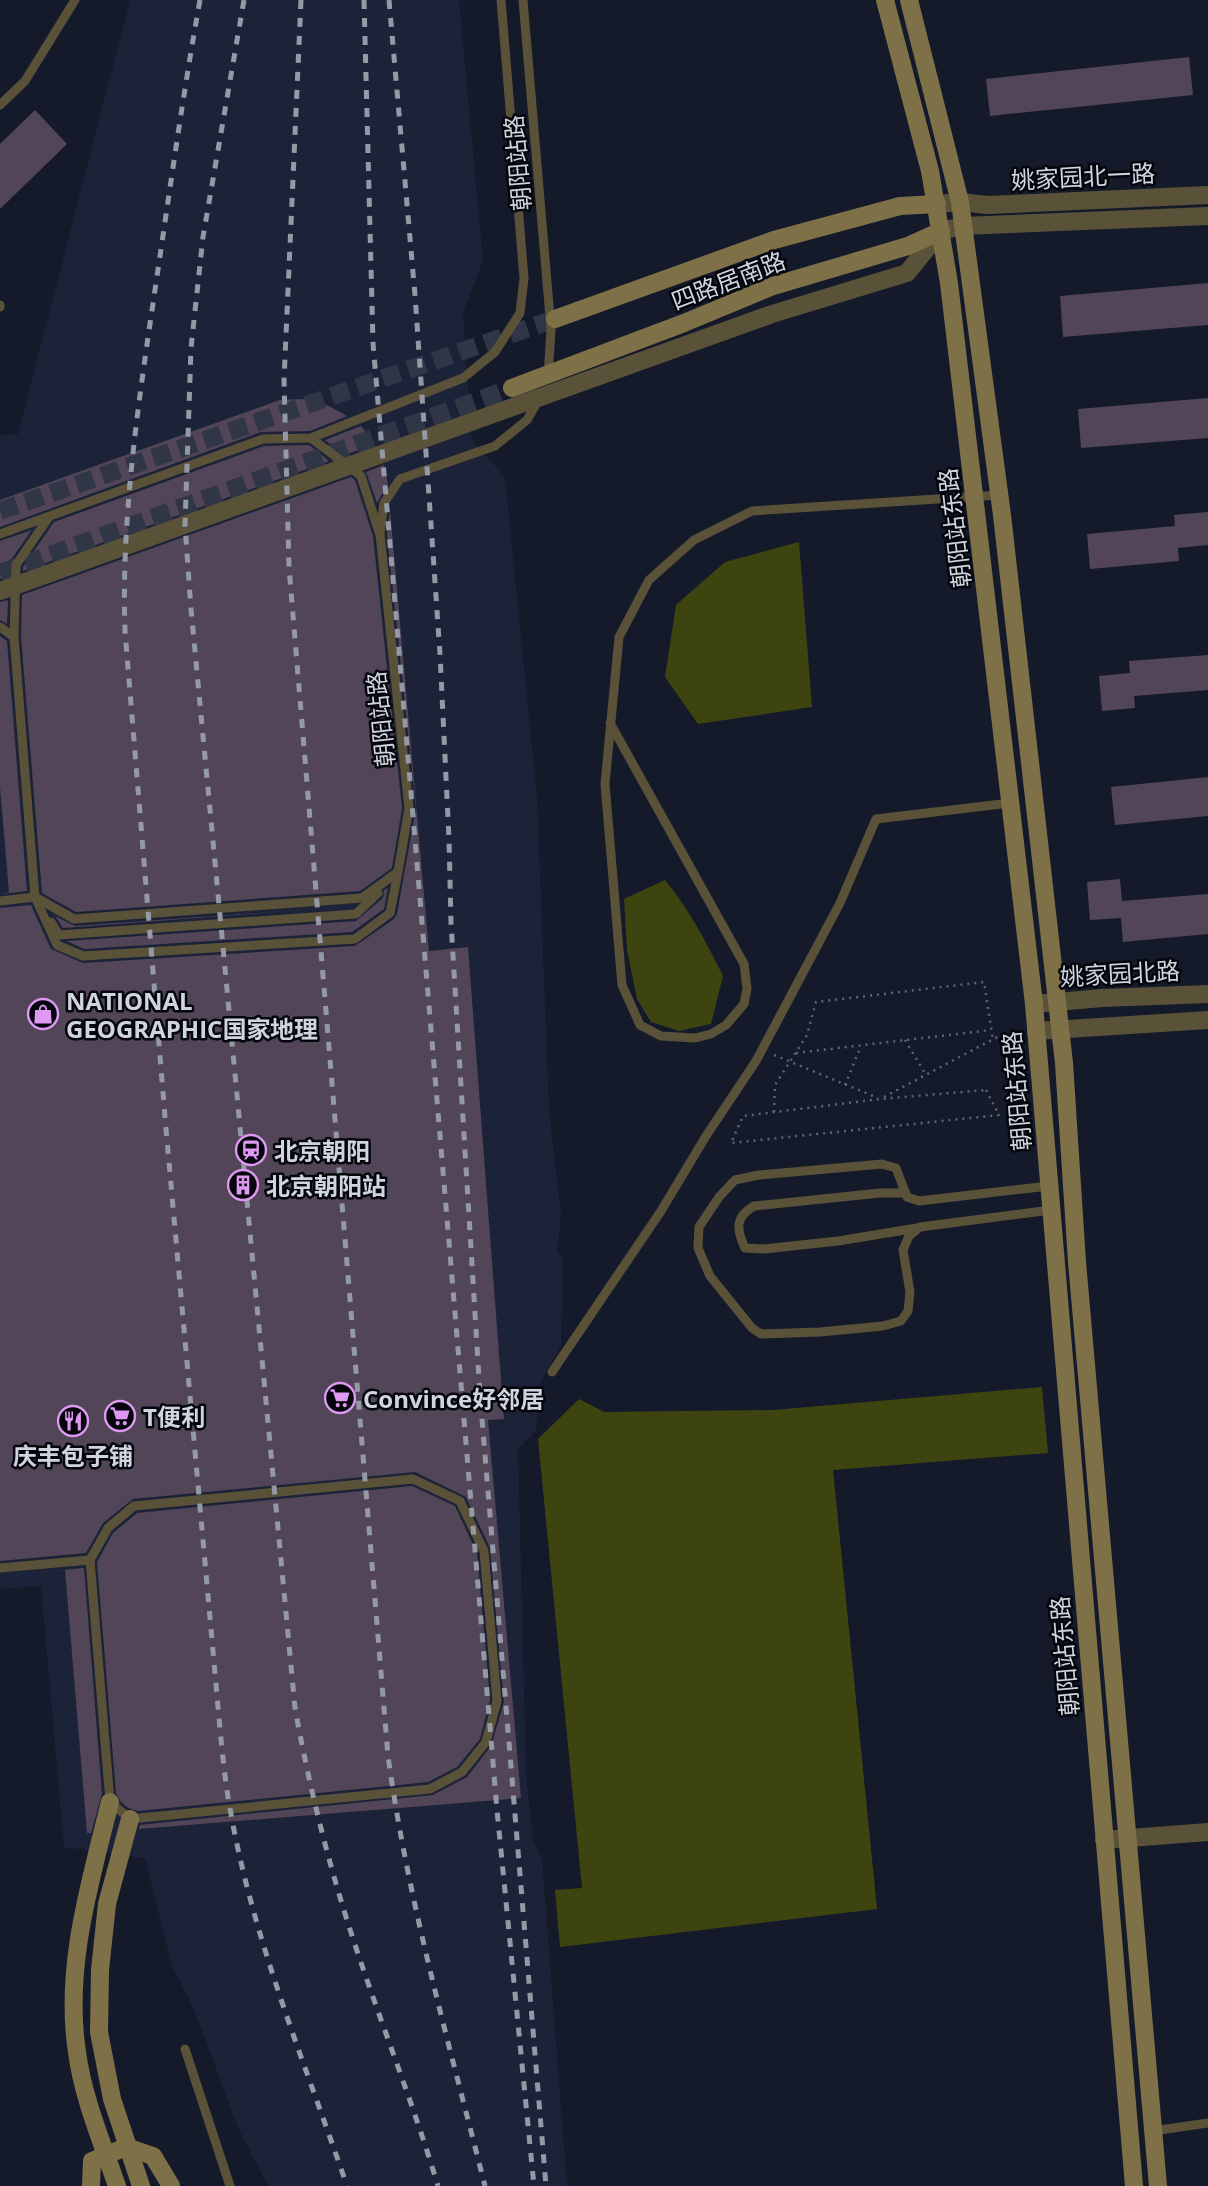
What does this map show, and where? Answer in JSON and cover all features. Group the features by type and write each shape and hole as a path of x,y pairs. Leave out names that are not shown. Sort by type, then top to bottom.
{"main road":[{"name":"朝阳站东路","path":"885,0 937,204 975,498 1034,1003 1134,2186"},
{"name":"朝阳站东路","path":"909,0 960,202 999,495 1064,1063 1077,1262 1157,2186"},
{"name":"四路居南路","path":"555,319 774,240 900,206 937,204"},
{"name":"四路居南路","path":"512,388 773,286 908,246 941,231"},
{"path":"110,1802 88,1889 74,1975 76,2051 89,2104 117,2186"},
{"path":"130,1819 107,1903 100,1970 99,2032 112,2099 141,2186"},
{"path":"91,2186 92,2161 126,2147 153,2156 171,2186"}],"street":[{"name":"姚家园北一路","path":"937,204 960,202 988,205 1208,195"},
{"name":"姚家园北一路","path":"963,226 1208,216"},
{"name":"四路居南路","path":"941,231 963,226"},
{"path":"0,591 772,314 907,273 941,231"},
{"name":"姚家园北路","path":"1034,1003 1208,993"},
{"path":"1036,1031 1208,1020"},
{"path":"1104,1840 1208,1832"}],"lane":[{"path":"0,105 25,81 75,0"},
{"name":"朝阳站路","path":"0,534 263,439 311,438 463,378 495,352 520,313 524,278 501,0"},
{"name":"朝阳站路","path":"35,897 57,945 83,956 355,939 390,913 409,808 380,534 384,503 400,480 495,446 527,420 547,386 551,329 523,0"},
{"path":"311,438 361,476 380,534"},
{"path":"610,723 744,964 747,989 744,1004 726,1025 711,1034 678,1039 661,1036 640,1025 622,985 605,784 610,723 619,637 649,580 694,540 751,511 999,495"},
{"path":"50,516 16,565 14,637 35,897 59,935 356,914 398,872"},
{"path":"0,627 14,637"},
{"path":"552,1372 661,1211 762,1050 840,903 876,819 1010,803"},
{"path":"0,901 35,897 74,919 88,918 362,898 398,872"},
{"path":"920,1227 909,1236 903,1250 909,1292 908,1311 901,1321 883,1326 820,1332 761,1334 752,1328 710,1276 698,1248 699,1227 719,1197 735,1180 759,1175 882,1164 896,1168 907,1197 919,1201 1049,1186"},
{"path":"906,1193 880,1193 754,1206 743,1212 739,1223 740,1237 745,1248 764,1249 1051,1210"},
{"path":"413,1479 460,1500 484,1551 497,1701 486,1742 462,1772 430,1790 130,1819 110,1802 90,1560 108,1528 134,1506 413,1479"},
{"path":"0,1568 90,1560"},
{"path":"185,2049 230,2186"},
{"path":"1153,2131 1208,2123"}],"path":[{"path":"774,1112 775,1085 807,1035 816,1002 984,982 993,1040"},
{"path":"796,1053 991,1030"},
{"path":"762,1050 880,1099 1003,1034 1006,1060"},
{"path":"905,1040 926,1075"},
{"path":"845,1085 861,1046"},
{"path":"986,1090 999,1115 731,1143 743,1116 774,1112 986,1090"}],"shaded area":[{"name":"北京朝阳站","path":"130,0 459,0 483,261 463,312 471,436 505,477 537,797 549,1110 561,1215 557,1252 563,1258 561,1346 540,1383 536,1431 518,1449 526,1774 533,1840 542,1859 567,2186 268,2186 238,2128 194,2009 172,1966 145,1858 64,1847 41,1586 0,1589 0,435 18,434"}],"green space":[{"path":"799,542 812,707 698,724 665,677 676,605 725,562"},
{"path":"665,880 704,938 723,976 711,1024 679,1031 651,1022 637,999 627,950 624,899"},
{"path":"1042,1387 1048,1453 833,1470 877,1909 560,1947 555,1890 582,1888 538,1439 579,1399 604,1412 773,1410"}],"building":[{"path":"1189,57 1193,95 990,116 986,79"},
{"path":"35,110 67,144 0,209 0,144"},
{"path":"1208,283 1208,325 1063,337 1060,296"},
{"path":"1208,398 1208,438 1081,448 1078,409"},
{"path":"303,399 323,403 347,416 310,431 261,432 0,527 0,500 280,400"},
{"path":"361,426 375,444 345,455 325,440"},
{"path":"309,445 329,461 23,571 23,567 54,522 264,446"},
{"path":"384,465 388,484 377,503 366,472"},
{"path":"351,477 355,480 373,536 402,808 392,868 360,891 76,912 42,893 21,637 22,595"},
{"path":"390,509 429,951 468,947 504,1419 488,1420 521,1798 139,1829 140,1825 433,1795 467,1777 491,1746 504,1702 490,1548 466,1497 415,1472 133,1499 103,1523 86,1553 0,1561 0,908 31,905 51,949 83,963 355,946 394,919 416,808 387,534"},
{"path":"1208,512 1208,545 1178,548 1179,561 1090,569 1087,534 1175,526 1174,515"},
{"path":"32,530 10,561 9,576 0,579 0,541"},
{"path":"8,600 7,624 0,620 0,602"},
{"path":"0,636 7,641 27,891 0,894 9,892 0,787"},
{"path":"1208,655 1208,690 1134,696 1135,708 1102,711 1099,676 1130,673 1129,661"},
{"path":"1208,777 1208,816 1115,825 1111,787"},
{"path":"1120,879 1122,901 1208,894 1208,934 1123,942 1121,918 1090,920 1087,882"},
{"path":"388,888 384,909 352,932 84,949 67,941 356,921 383,898 384,890"},
{"path":"355,906 63,928 55,916 75,926"},
{"path":"412,1486 455,1506 477,1553 490,1700 480,1739 457,1767 428,1782 138,1811 121,1802 116,1793 97,1562 113,1533 137,1513"},
{"path":"84,1568 102,1794 91,1833 87,1833 65,1570 0,1576"}],"tunnel":[{"path":"0,511 555,319"},
{"path":"0,573 512,388"}],"railway":[{"path":"200,0 138,413 126,544 125,631 166,1129 227,1790 241,1862 267,1956 347,2186"},
{"path":"244,0 203,237 191,348 185,525 191,609 295,1708 318,1815 339,1894 438,2186"},
{"path":"301,0 284,380 289,567 388,1756 418,1919 485,2186"},
{"path":"364,0 373,343 497,1810 534,2186"},
{"path":"389,0 415,295 440,654 451,923 480,1395 546,2186"}],"place":[{"name":"NATIONAL GEOGRAPHIC国家地理","path":"43,1014"},
{"name":"北京朝阳","path":"251,1150"},
{"name":"北京朝阳站","path":"243,1185"},
{"name":"Convince好邻居","path":"340,1398"},
{"name":"T便利","path":"120,1416"},
{"name":"庆丰包子铺","path":"73,1421"}]}
